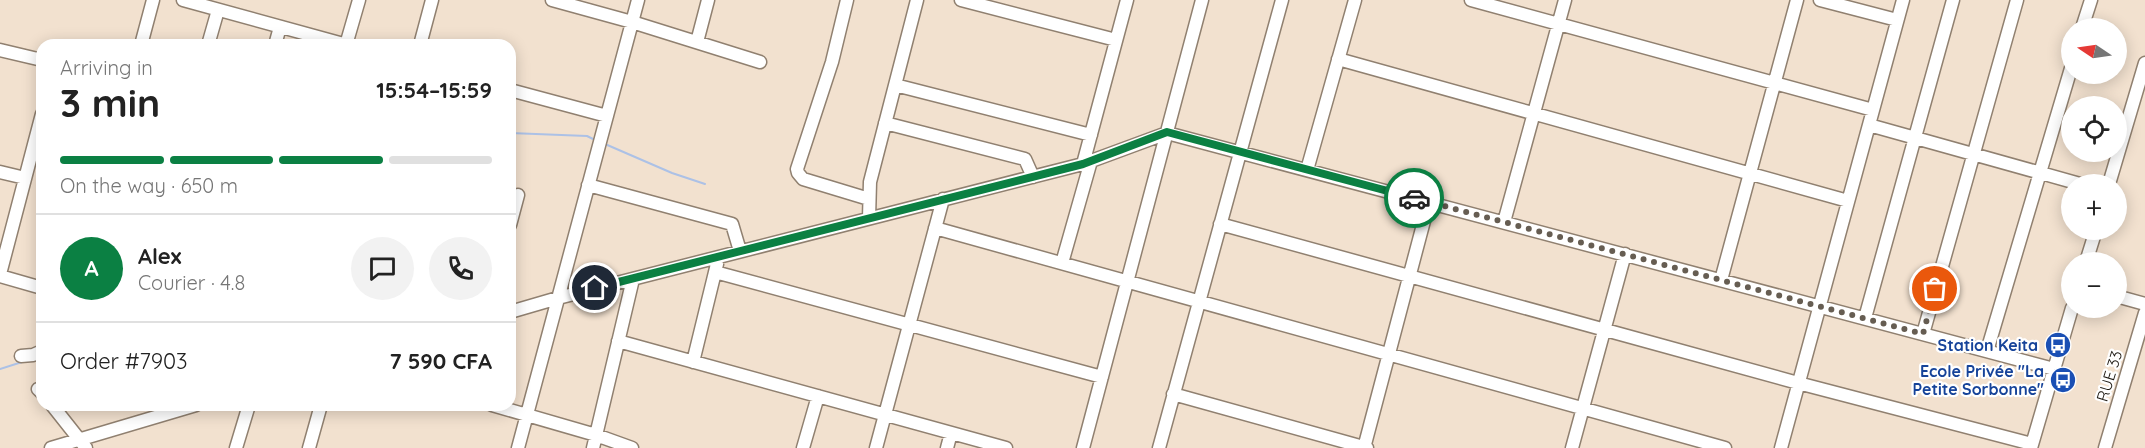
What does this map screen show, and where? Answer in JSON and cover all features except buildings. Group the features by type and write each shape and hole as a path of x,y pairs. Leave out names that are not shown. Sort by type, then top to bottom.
{"street":[{"path":"143,39 153,0"},
{"path":"183,0 325,39"},
{"path":"349,39 359,0"},
{"path":"422,39 432,0"},
{"path":"552,0 760,62"},
{"path":"518,448 638,0"},
{"path":"697,42 708,0"},
{"path":"847,0 832,62 797,169 803,178 869,199"},
{"path":"869,218 870,182 917,0"},
{"path":"961,0 1116,40"},
{"path":"1062,263 1087,162 1090,135 1127,0"},
{"path":"1083,448 1202,0"},
{"path":"1159,448 1282,0"},
{"path":"1307,170 1355,0"},
{"path":"1470,0 1873,110"},
{"path":"1504,222 1565,0"},
{"path":"1721,280 1797,0"},
{"path":"1820,0 1897,20"},
{"path":"1781,448 1903,0"},
{"path":"1865,318 1953,0"},
{"path":"1923,334 2017,0"},
{"path":"2085,18 2091,0"},
{"path":"210,39 218,10"},
{"path":"277,39 280,27"},
{"path":"0,50 36,59"},
{"path":"1338,59 1848,201"},
{"path":"2112,174 2145,63"},
{"path":"1987,351 2066,84"},
{"path":"895,85 1090,135"},
{"path":"516,92 607,116"},
{"path":"885,123 1025,159 1033,177"},
{"path":"1869,125 2061,179"},
{"path":"516,310 1033,177 1087,162 1167,132 2054,369"},
{"path":"36,137 0,275 36,286"},
{"path":"0,172 25,178"},
{"path":"588,185 732,224 740,251"},
{"path":"516,202 518,195"},
{"path":"876,448 943,199"},
{"path":"1173,394 1365,448 1429,202"},
{"path":"1220,224 2031,446 2069,318"},
{"path":"935,228 1725,448"},
{"path":"1572,448 1625,254"},
{"path":"693,362 718,257"},
{"path":"715,272 1102,377"},
{"path":"593,448 633,279"},
{"path":"2127,299 2145,304"},
{"name":"RUE 33","path":"2105,448 2145,314"},
{"path":"618,341 1006,448"},
{"path":"21,356 36,354"},
{"path":"803,448 818,396"},
{"path":"57,411 83,444"},
{"path":"51,448 83,444 179,411"},
{"path":"236,448 247,411"},
{"path":"309,448 319,411"},
{"path":"512,411 632,448"},
{"path":"947,448 951,433"}],"waterway":[{"path":"516,133 587,136 597,141"},
{"path":"605,144 672,173 705,184"},
{"path":"0,369 22,362"}],"way so far":[{"path":"1414,198 1923,334 1935,289"}],"place":[{"name":"Station Keita","path":"2058,345"},
{"name":"Ecole Privée \"La Petite Sorbonne\"","path":"2063,380"}],"route":[{"path":"595,288 1083,164 1167,132 1414,198"}]}
